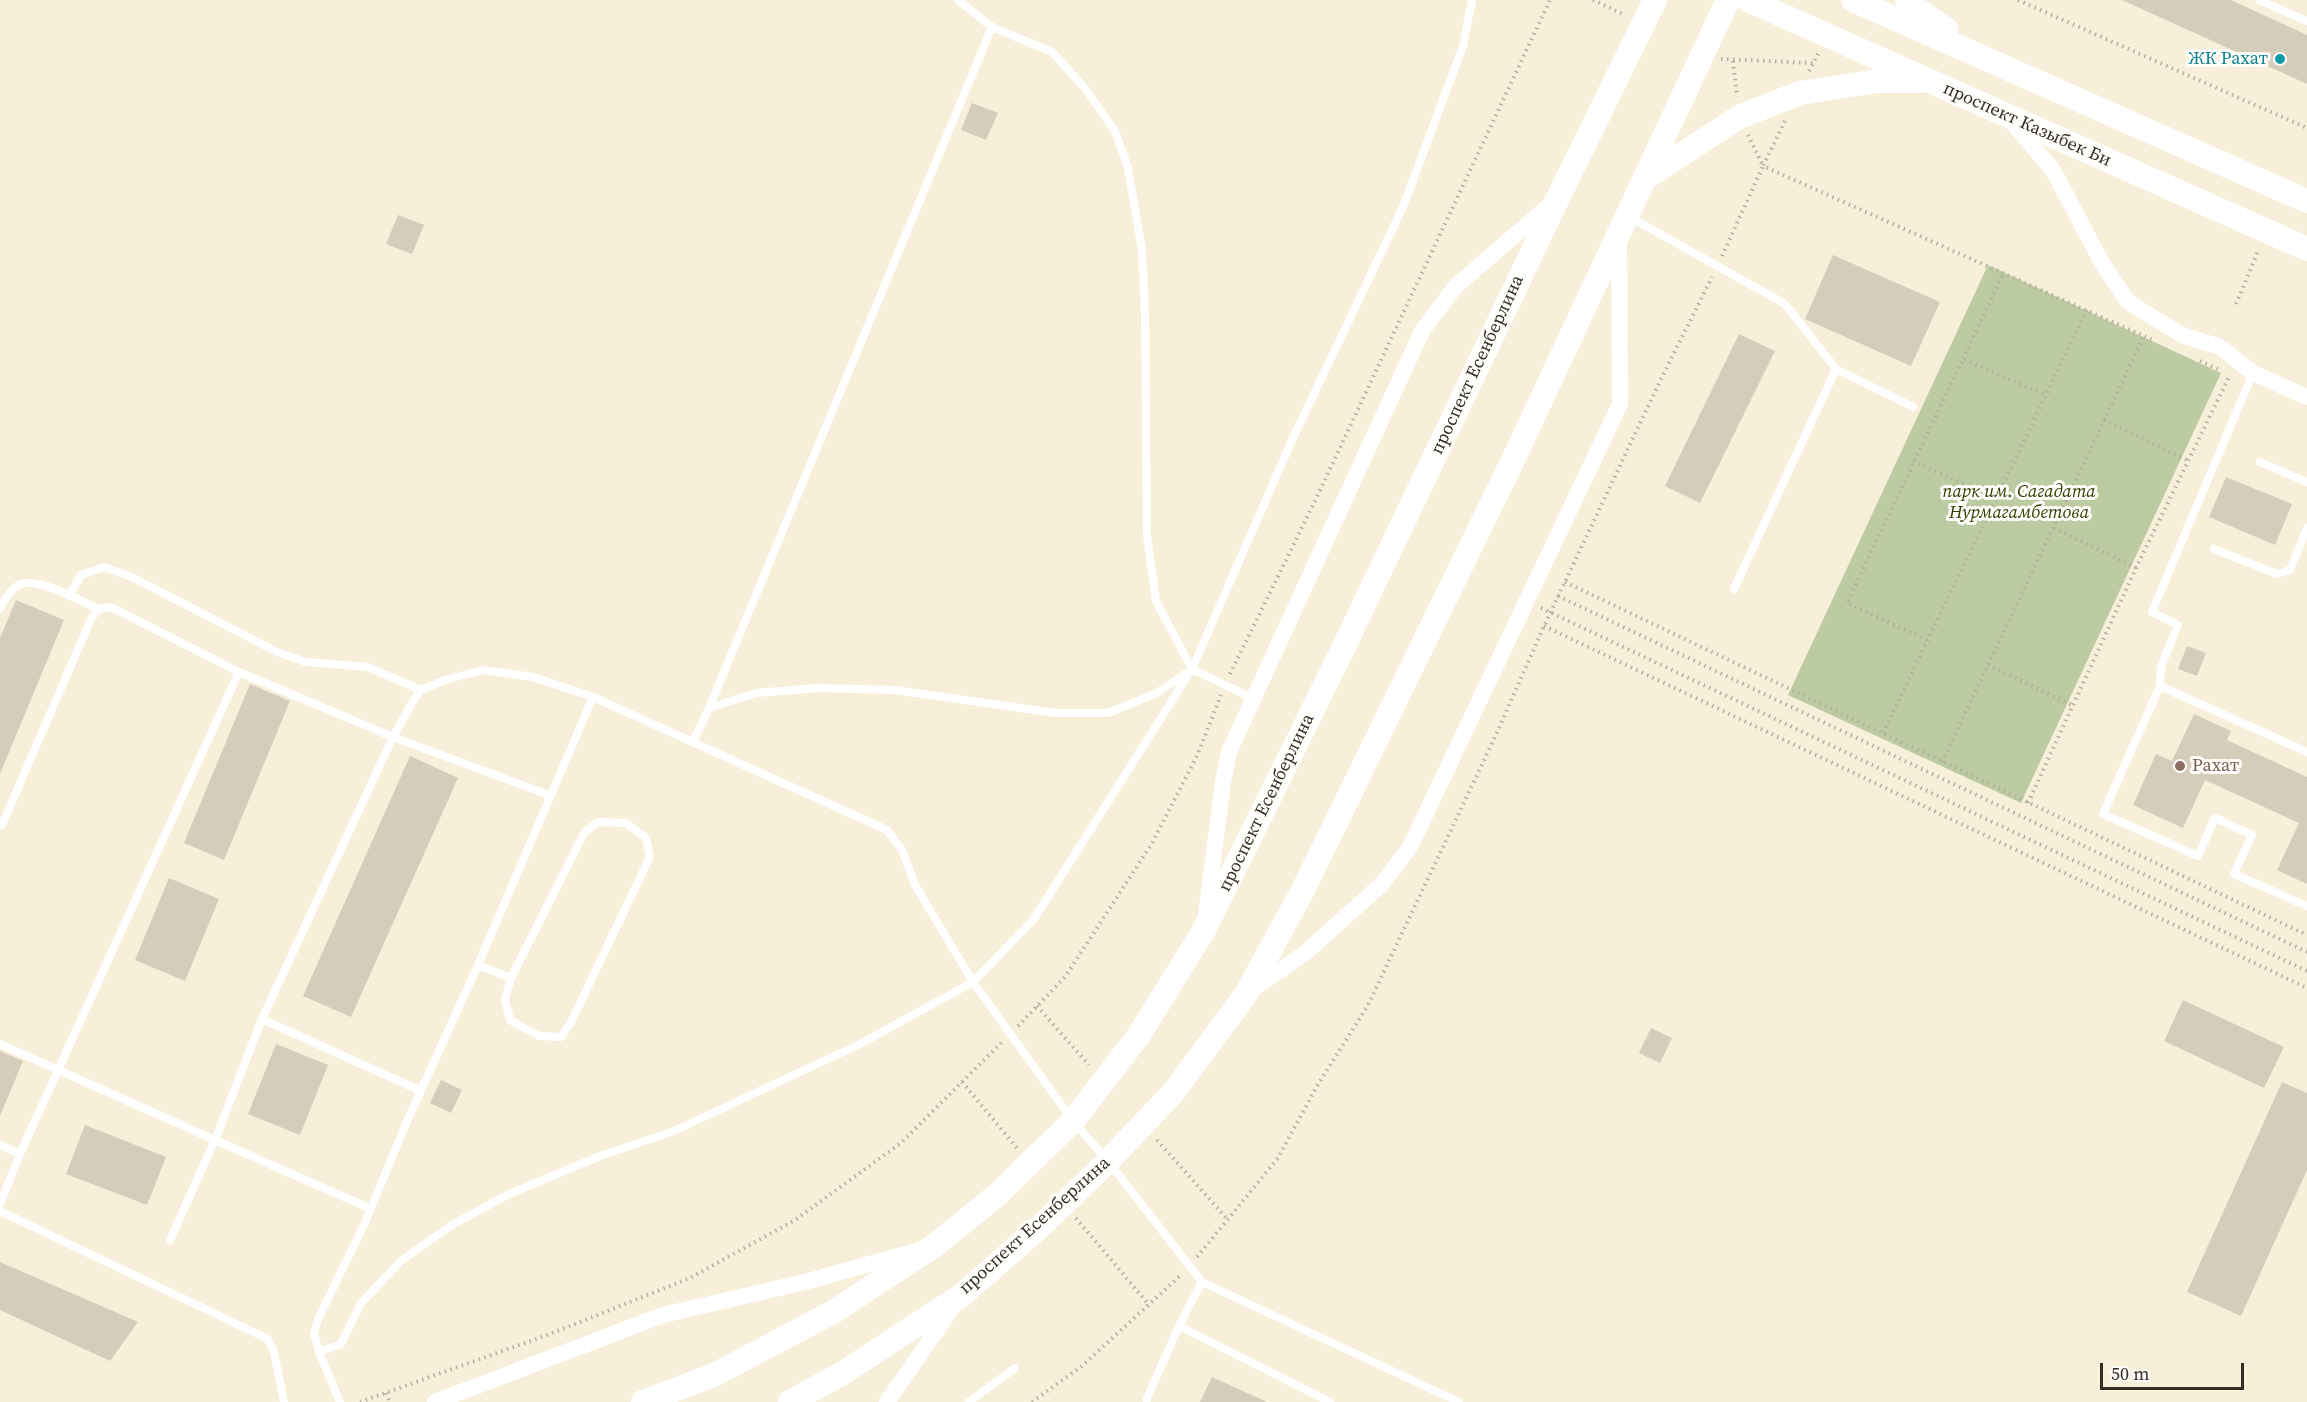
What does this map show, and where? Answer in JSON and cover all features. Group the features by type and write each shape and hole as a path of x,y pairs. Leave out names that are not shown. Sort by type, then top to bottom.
{"street":[{"name":"проспект Есенберлина","path":"643,1402 714,1375 833,1312 934,1246 997,1195 1073,1121 1139,1035 1204,930 1339,657 1655,0"},
{"name":"проспект Есенберлина","path":"790,1402 843,1373 962,1295 1064,1204 1173,1093 1246,994 1312,871 1514,458 1728,0"},
{"name":"проспект Казыбек Би","path":"1748,0 2307,249"},
{"path":"1853,0 2307,201"},
{"path":"1907,0 1915,8 1998,64"},
{"path":"1644,179 1739,117 1800,93 1877,81 1928,81"},
{"path":"2006,115 2053,170 2102,262 2128,303 2182,335 2220,347 2251,378 2307,397"},
{"path":"1204,930 1223,782 1229,753 1422,332 1455,287 1558,198"},
{"path":"1246,994 1304,954 1382,884 1410,847 1620,404 1623,225"},
{"path":"435,1402 663,1315 805,1282 934,1246"},
{"path":"887,1402 962,1295"}],"lane":[{"path":"958,0 992,27 1052,52 1084,87 1115,131 1128,168 1142,250 1145,314 1147,536 1156,601 1192,669 1254,699"},
{"path":"319,1352 341,1344 361,1303 402,1260 453,1225 507,1195 600,1156 674,1131 860,1044 974,982 1034,919 1192,669 1293,438 1403,207 1463,46 1472,0"},
{"path":"2259,0 2307,21"},
{"path":"693,742 992,27"},
{"path":"1623,225 1785,304 1836,369 1913,407"},
{"path":"1734,590 1836,369"},
{"path":"2251,378 2152,612 2178,625 2161,666 2160,686 2103,814 2198,856 2214,818 2252,835 2234,874 2307,906"},
{"path":"2260,462 2307,482"},
{"path":"2214,549 2277,574 2290,570 2307,528"},
{"path":"69,596 81,575 104,567 132,577 277,652 306,662 368,667 421,690"},
{"path":"0,609 6,595 22,583 38,584 98,609 111,607 239,672 393,737 549,795"},
{"path":"0,826 92,616 98,609"},
{"path":"709,708 756,693 817,688 894,690 1056,713 1108,713 1157,693 1192,669"},
{"path":"170,1240 215,1140 262,1019 393,737 413,701 421,690 445,680 483,670 533,676 593,697 887,830 902,850 915,885 974,982 1010,1034 1073,1121 1108,1161 1202,1282 1459,1402"},
{"path":"0,1204 20,1154 239,672"},
{"path":"2160,686 2307,752"},
{"path":"340,1402 314,1334 318,1319 371,1209 593,697"},
{"path":"598,822 626,823 646,838 650,857 571,1022 561,1037 539,1036 510,1020 505,1000 511,978 584,833 598,822"},
{"path":"478,965 511,978"},
{"path":"262,1019 421,1091"},
{"path":"0,1044 371,1209"},
{"path":"0,1145 20,1154"},
{"path":"0,1211 268,1339 274,1352 284,1402"},
{"path":"1147,1402 1179,1326 1202,1282"},
{"path":"1179,1326 1330,1402"},
{"path":"969,1402 1015,1368"}],"path":[{"path":"360,1402 550,1334 690,1278 795,1220 901,1143 1065,977 1150,845 1197,756 1225,685 1319,493 1550,0"},
{"path":"1593,0 1643,24"},
{"path":"2018,0 2307,128"},
{"path":"1827,35 1763,166 2163,345"},
{"path":"1704,52 1725,61 1813,63"},
{"path":"2236,304 2266,231"},
{"path":"1927,640 1847,603 2002,274"},
{"path":"1882,733 2087,310"},
{"path":"1942,762 2144,336"},
{"path":"2192,358 2231,374 2251,378"},
{"path":"1963,359 2045,395"},
{"path":"2028,803 2136,568 2231,374"},
{"path":"2104,420 2189,461"},
{"path":"1913,461 1994,498"},
{"path":"2054,528 2136,568"},
{"path":"1565,582 2307,935"},
{"path":"1558,596 2307,952"},
{"path":"1526,603 1551,611 2307,971"},
{"path":"1544,626 2307,988"},
{"path":"1988,665 2072,705"},
{"path":"1037,1006 1103,1082"},
{"path":"962,1082 1030,1163"},
{"path":"1143,1125 1228,1220"},
{"path":"1064,1204 1149,1305"},
{"path":"386,1393 390,1402"}],"green space":[{"name":"парк им. Сагадата Нурмагамбетова","path":"1988,265 2221,373 2021,803 1788,695"}],"building":[{"name":"ЖК Рахат","path":"2122,0 2231,0 2307,35 2307,84"},
{"path":"972,103 998,113 986,140 961,130"},
{"path":"398,215 424,225 412,254 386,244"},
{"path":"1833,255 1940,302 1911,366 1805,319"},
{"path":"1739,334 1775,351 1700,503 1665,486"},
{"path":"2226,477 2292,504 2275,545 2209,517"},
{"path":"16,600 64,620 0,774 0,638"},
{"path":"2187,646 2206,653 2197,676 2178,669"},
{"path":"250,684 290,701 224,860 184,843"},
{"path":"2194,714 2231,731 2227,740 2307,777 2307,884 2277,870 2299,823 2205,780 2183,828 2133,805 2156,754 2172,761"},
{"path":"410,756 458,778 351,1017 303,996"},
{"path":"169,878 219,899 185,981 135,960"},
{"path":"2183,1000 2284,1047 2264,1088 2164,1041"},
{"path":"1651,1028 1672,1038 1660,1063 1639,1053"},
{"path":"276,1044 328,1065 300,1135 248,1114"},
{"path":"0,1051 23,1061 0,1116"},
{"path":"441,1080 462,1090 451,1113 430,1103"},
{"path":"2282,1082 2307,1093 2307,1170 2241,1316 2187,1292"},
{"path":"85,1125 166,1157 147,1205 66,1174"},
{"path":"0,1262 138,1322 110,1361 0,1310"},
{"path":"1212,1377 1267,1402 1200,1402"}],"place":[{"name":"ЖК Рахат","path":"2280,59"},
{"name":"Рахат","path":"2180,766"}]}
